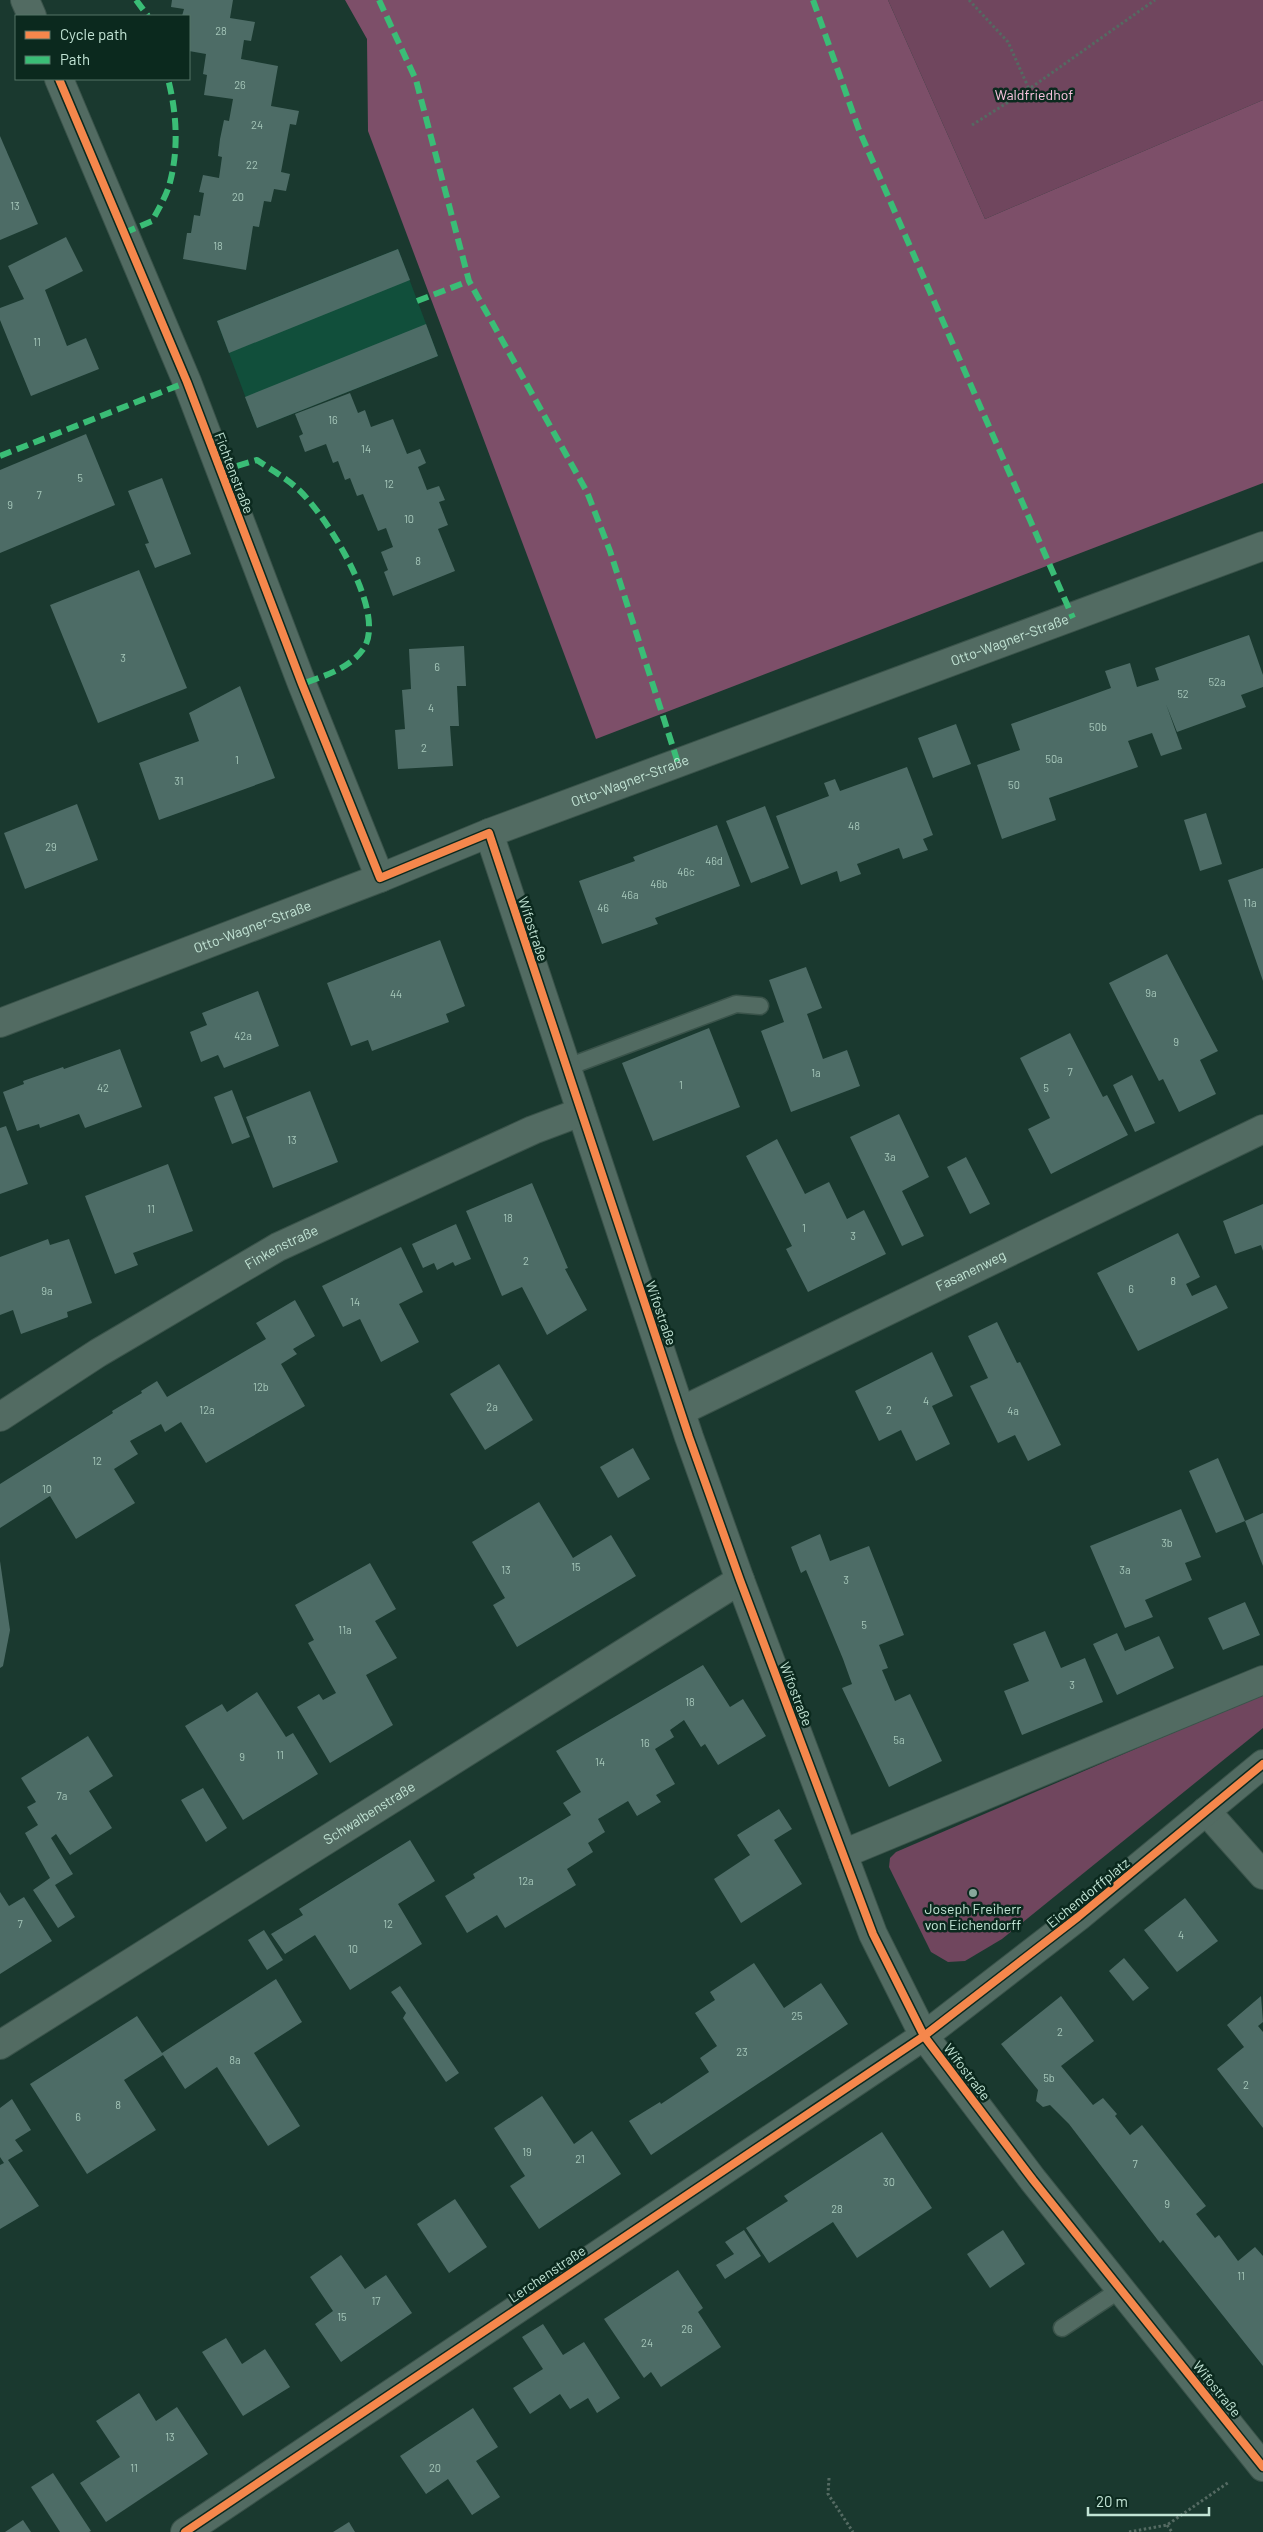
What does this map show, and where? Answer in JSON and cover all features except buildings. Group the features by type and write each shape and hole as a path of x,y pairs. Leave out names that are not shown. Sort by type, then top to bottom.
{"street":[{"path":"25,0 32,15"},
{"name":"Fichtenstraße","path":"59,80 187,382 295,666 380,878"},
{"name":"Otto-Wagner-Straße","path":"0,1023 380,878 489,833 1263,546"},
{"name":"Wifostraße","path":"489,833 565,1068 681,1411 740,1580 873,1934 924,2036 1033,2180 1261,2465"},
{"name":"Finkenstraße","path":"0,1417 98,1353 278,1247 533,1130 580,1112"},
{"name":"Fasanenweg","path":"681,1411 1263,1130"},
{"name":"Schwalbenstraße","path":"0,2045 740,1580"},
{"path":"842,1854 1263,1680"},
{"name":"Eichendorffplatz","path":"924,2036 1078,1917 1263,1764"},
{"path":"1206,1812 1263,1874"},
{"name":"Lerchenstraße","path":"184,2532 924,2036"}],"lane":[{"path":"565,1068 736,1004 760,1006"},
{"path":"1062,2328 1121,2289"}],"path":[{"path":"969,0 1008,42 1029,89"},
{"path":"972,125 1029,89 1155,0"},
{"path":"1129,2532 1167,2525 1261,2465"},
{"path":"829,2478 828,2494 853,2532"},
{"path":"1167,2525 1172,2532"}],"shaded area":[{"path":"345,0 888,0 985,219 1263,100 1263,483 596,739 368,131 367,39"},
{"path":"398,249 438,356 257,428 217,321"}],"green space":[{"name":"Waldfriedhof","path":"888,0 1263,0 1263,100 985,219"},
{"path":"1263,1694 1263,1728 1002,1939 965,1961 948,1962 931,1952 889,1867 890,1858 896,1852"}],"marked path":[{"path":"136,0 147,15"},
{"path":"379,0 416,80 469,281 587,492 610,551 678,763"},
{"path":"813,0 859,130 1073,618"},
{"path":"124,233 152,221 169,186 176,132 168,80"},
{"path":"417,301 469,281"},
{"path":"0,456 187,382"},
{"path":"220,471 257,460 298,489 310,502 337,541 361,588 367,611 369,632 364,648 344,667 302,684"}],"cycle path":[{"path":"59,80 187,382 302,684 380,878 489,833 689,1437 740,1580 873,1934 924,2036 1033,2180 1263,2467"},
{"path":"185,2532 924,2036 1078,1917 1263,1764"}],"place":[{"name":"Joseph Freiherr von Eichendorff","path":"973,1893"}]}
